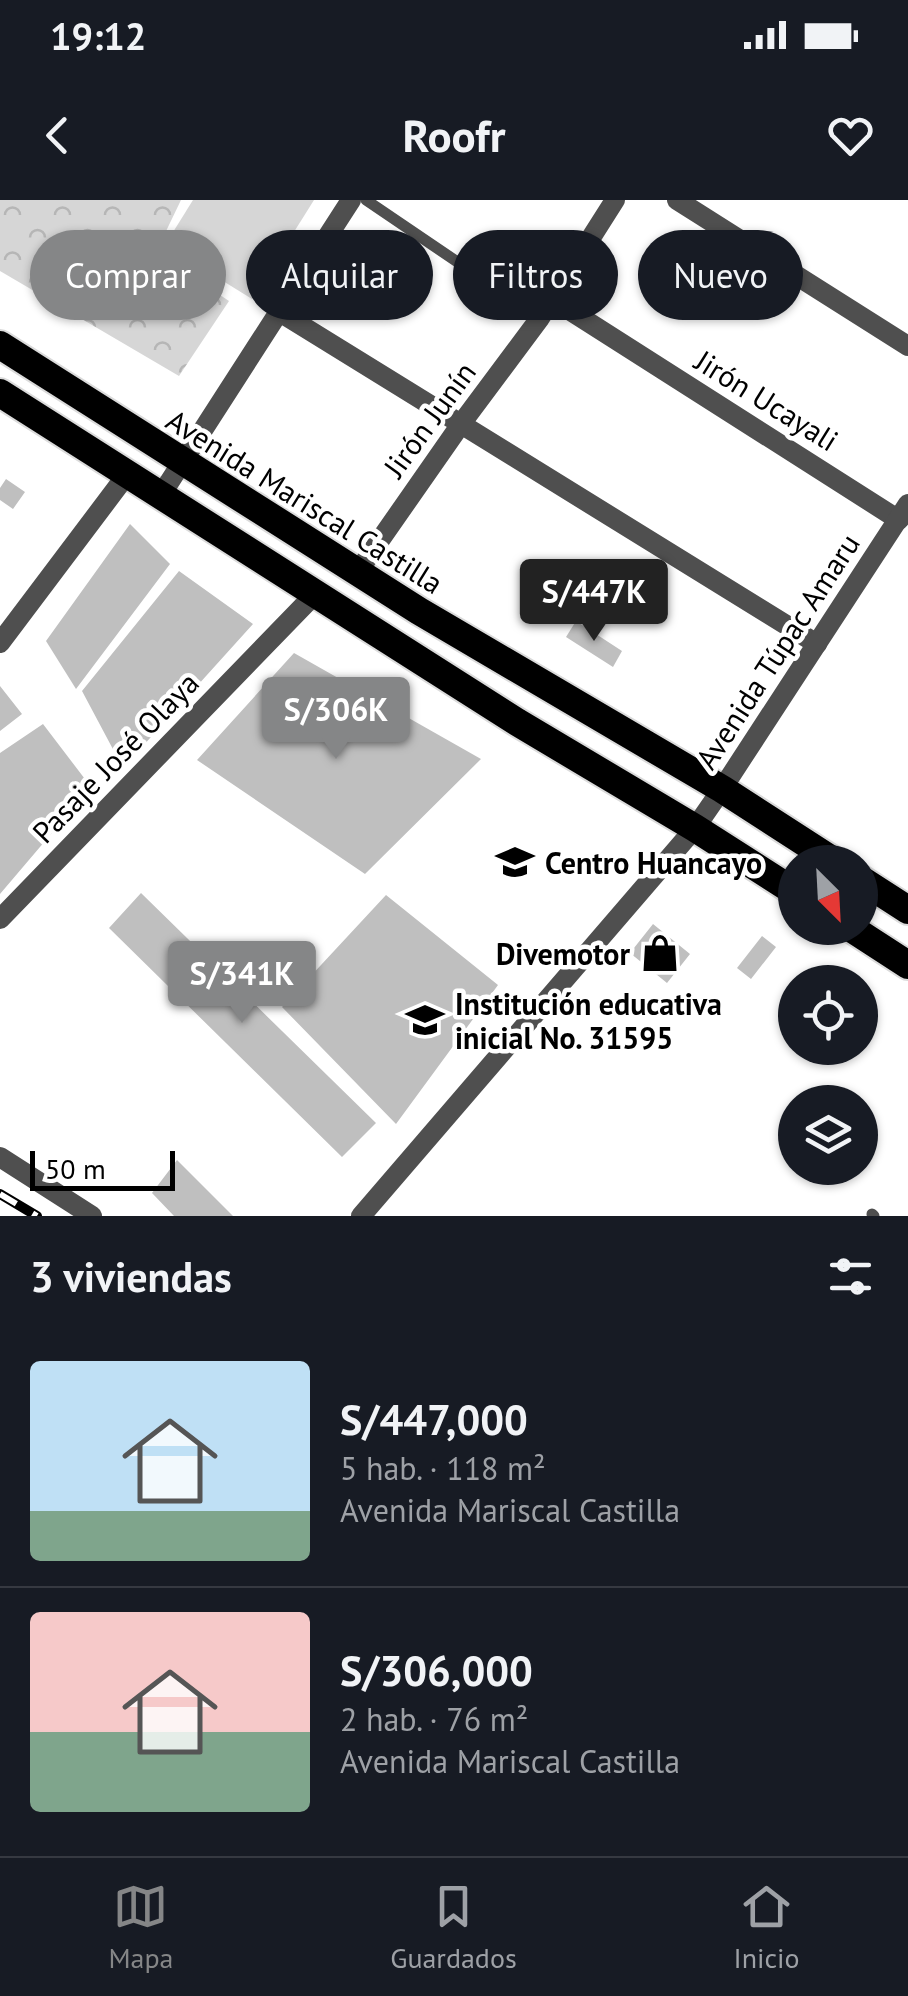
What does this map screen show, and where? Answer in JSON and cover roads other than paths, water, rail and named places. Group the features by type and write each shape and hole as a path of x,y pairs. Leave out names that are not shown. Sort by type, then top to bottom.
{"highway":[{"name":"Avenida Mariscal Castilla","path":"0,346 357,572 808,845"},
{"path":"0,393 517,722 778,881"},
{"path":"878,891 908,910"},
{"path":"877,945 908,965"}],"street":[{"path":"331,230 351,200"},
{"path":"677,200 908,346"},
{"name":"Jirón Junín","path":"592,230 608,202"},
{"path":"162,494 272,320"},
{"path":"293,320 817,644"},
{"name":"Jirón Junín","path":"357,572 539,320"},
{"name":"Jirón Ucayali","path":"587,320 903,512"},
{"path":"0,643 128,474"},
{"name":"Avenida Túpac Amaru","path":"361,1216 695,828 903,512"},
{"name":"Pasaje José Olaya","path":"0,919 316,594"},
{"path":"0,1157 92,1216"}],"lane":[{"path":"366,200 453,259"}],"railway":[{"path":"0,1194 37,1216"}],"place":[{"name":"Centro Huancayo","path":"515,862"},
{"name":"Divemotor","path":"660,953"},
{"name":"Institución educativa inicial No. 31595","path":"425,1020"}]}
